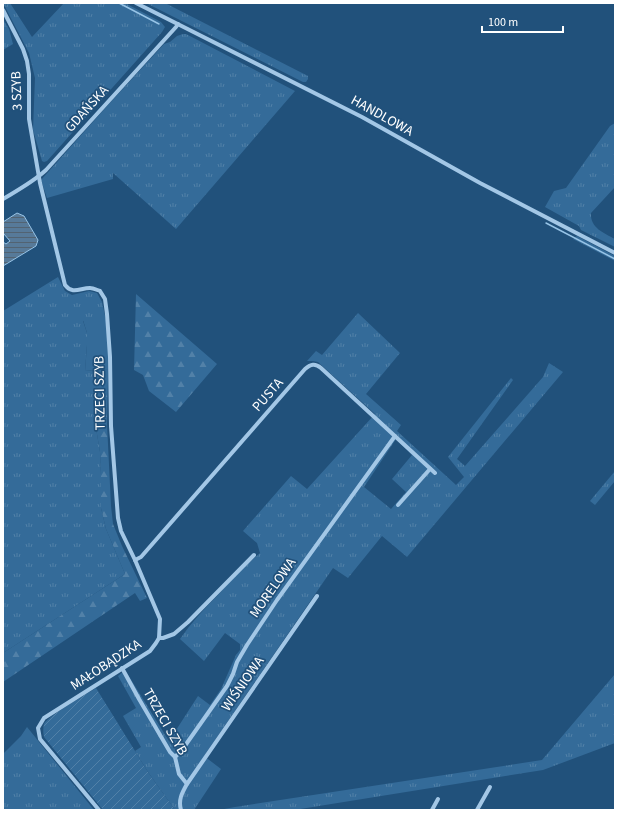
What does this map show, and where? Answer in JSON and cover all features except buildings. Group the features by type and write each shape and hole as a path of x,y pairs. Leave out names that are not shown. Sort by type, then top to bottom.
{"street":[{"name":"HANDLOWA","path":"136,3 362,117 480,183 615,253"},
{"name":"3 SZYB","path":"3,10 23,49 29,74 29,119 40,176"},
{"name":"GDAŃSKA","path":"3,199 40,176 178,24"},
{"name":"TRZECI SZYB","path":"40,176 65,286 68,290 74,291 90,288 100,291 105,299 110,357 111,426 118,518 121,531 160,619 159,638"},
{"name":"PUSTA","path":"135,560 141,557 295,380 311,364 315,364 321,368 435,473"},
{"name":"MORELOWA","path":"175,756 182,750 227,686 237,662 255,632 395,436"},
{"path":"398,504 430,469"},
{"name":"MAŁOBĄDZKA","path":"99,810 40,739 38,728 44,718 150,650 159,638 174,634 188,622 254,555"},
{"name":"WIŚNIOWA","path":"187,784 317,596"},
{"name":"TRZECI SZYB","path":"122,668 170,752 175,756 179,774 187,784"},
{"path":"181,810 179,801 187,784"},
{"path":"477,810 490,787"},
{"path":"432,810 438,799"}],"green space":[{"path":"3,3 10,3 32,37 64,3 125,3 161,22 165,27 47,161 44,162 42,161 33,130 35,78 29,53"},
{"path":"146,3 165,3 308,76 308,79 306,82 303,82"},
{"path":"3,19 9,29 13,44 3,50"},
{"path":"183,34 186,34 295,91 176,229 113,173 113,179 47,198 41,180 164,44"},
{"path":"615,123 615,187 591,213 591,218 598,229 615,239 615,247 581,230 579,226 545,207 554,191 566,188 610,126"},
{"path":"577,236 615,256 615,261 573,239"},
{"path":"58,277 65,291 72,295 89,291 97,293 102,302 106,320 83,321 87,333 85,371 108,369 108,380 97,380 96,428 100,452 101,508 106,529 125,574 3,653 3,311"},
{"path":"136,294 217,364 176,412 149,391 143,375 134,370"},
{"path":"358,313 400,353 366,394 401,425 397,431 456,485 464,477 448,457 511,378 513,380 457,459 465,466 543,377 549,363 563,372 407,557 382,536 348,578 333,568 204,756 221,769 194,810 175,810 135,751 141,747 123,716 136,708 118,676 125,670 169,741 198,696 210,705 221,689 236,655 240,650 240,644 225,633 204,661 180,639 203,611 238,573 260,553 257,543 243,531 291,476 307,489 375,414 318,362 307,361 316,351 322,355","holes":["396,439 412,455 392,479 406,492 391,509 364,487"]},
{"path":"83,320 106,320 108,369 85,371 87,333"},
{"path":"97,380 108,380 107,424 113,524 147,598 140,601 135,593 3,682 3,653 125,574 106,529 101,508 100,452 96,428"},
{"path":"615,471 615,481 595,505 590,501"},
{"path":"615,674 615,743 543,770 294,810 219,810 542,760"},
{"path":"96,688 148,772 175,810 103,810 44,737 44,724 47,720"},
{"path":"27,727 94,810 3,810 3,754 21,736"}],"shaded area":[{"path":"17,213 24,216 38,240 36,246 3,266 3,242 6,244 10,241 3,233 3,222"}],"waterway":[{"path":"119,3 159,24"},
{"path":"546,223 615,259"}]}
